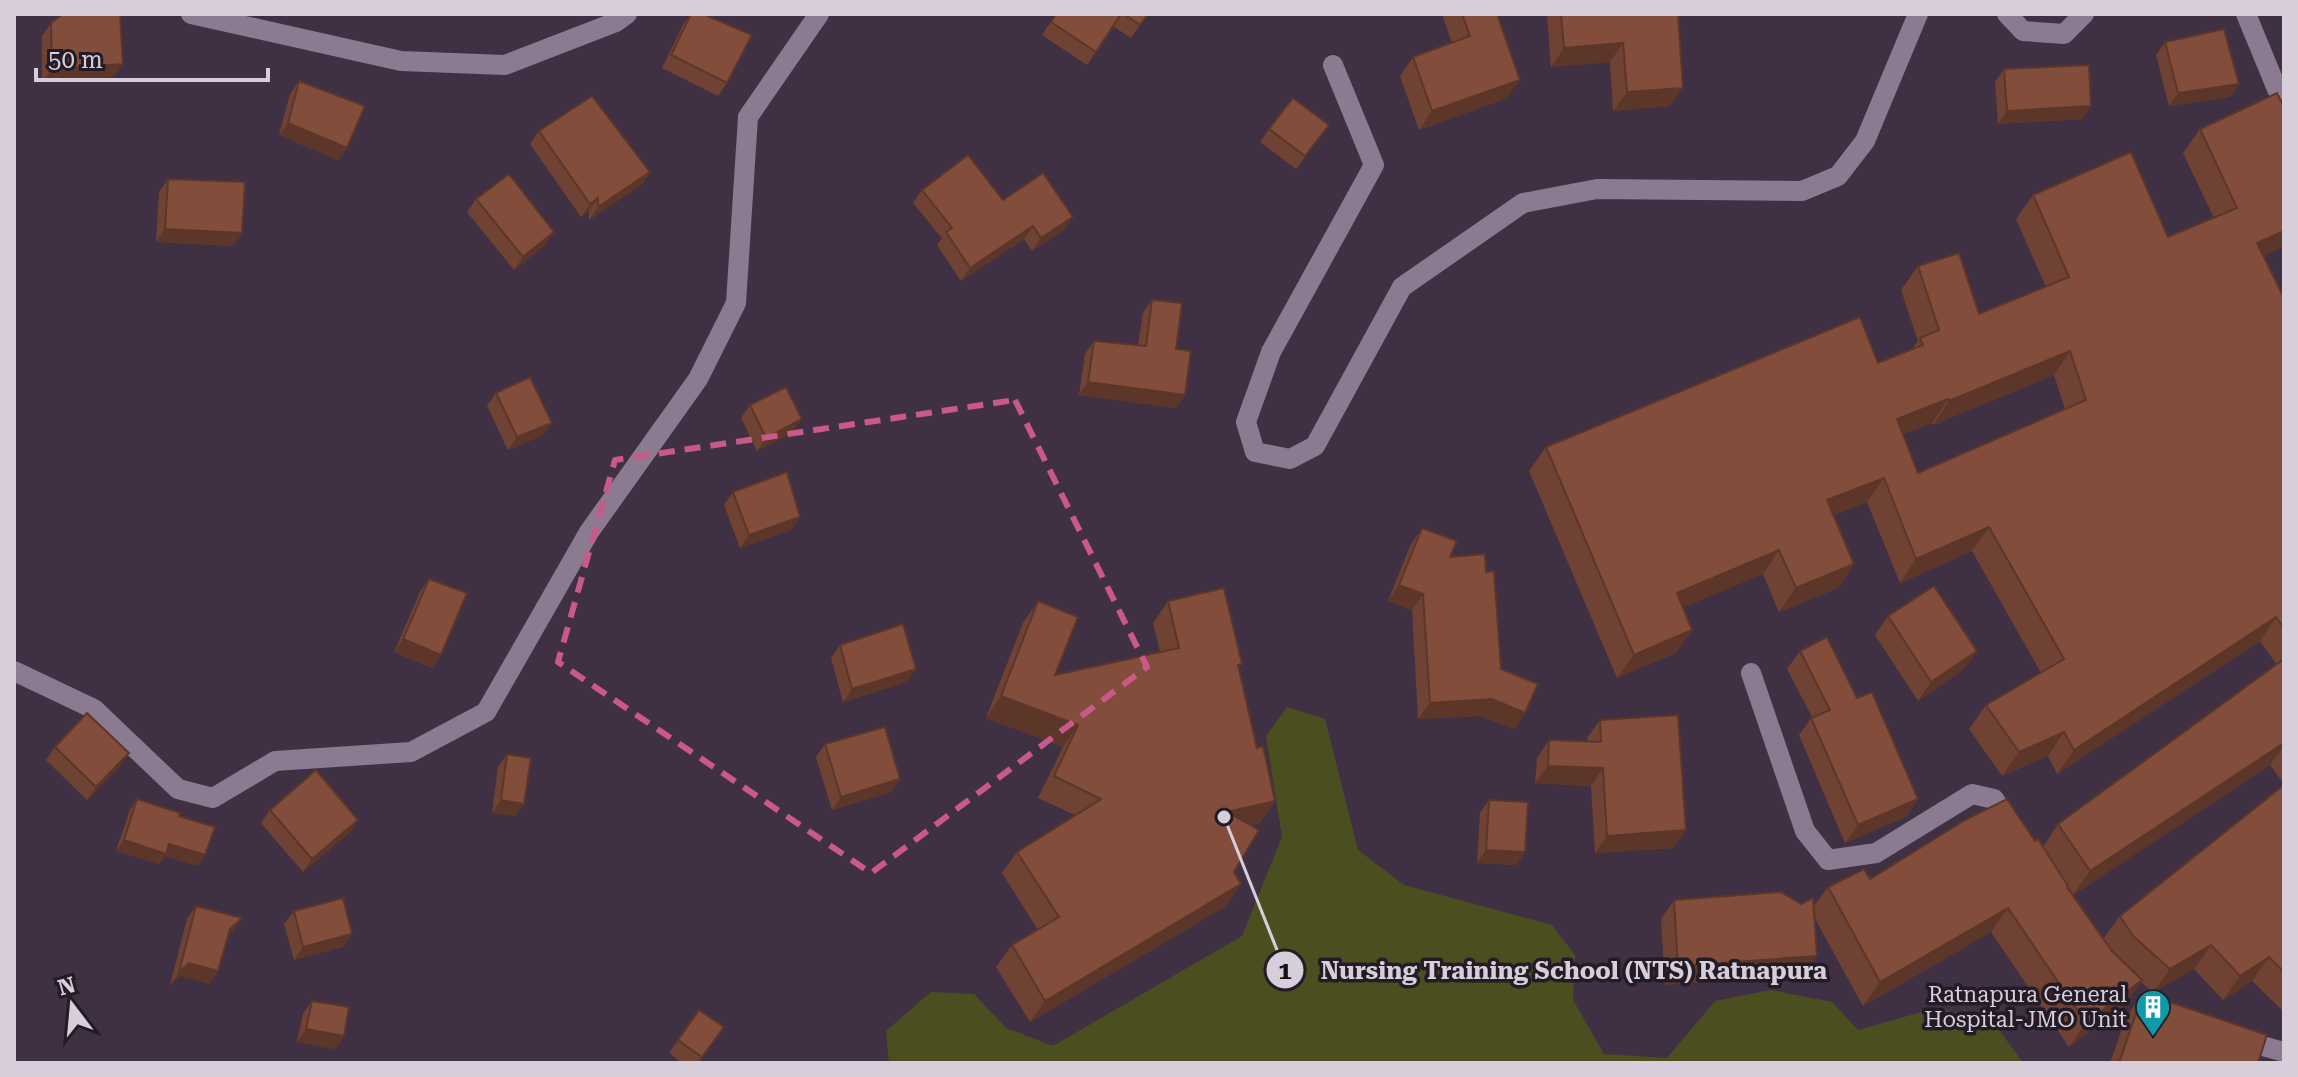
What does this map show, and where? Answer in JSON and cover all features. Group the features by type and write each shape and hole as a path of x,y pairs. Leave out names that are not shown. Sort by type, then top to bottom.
{"street":[{"path":"191,14 401,61 505,65 616,22 627,14"},
{"path":"14,671 94,709 178,789 213,798 275,761 411,752 486,712 589,532 698,379 736,303 748,117 819,14"},
{"path":"1333,65 1374,165 1271,352 1246,422 1255,452 1290,459 1315,446 1402,287 1523,203 1597,189 1802,191 1838,176 1865,141 1918,14"},
{"path":"2007,14 2023,31 2064,34 2084,14"},
{"path":"2246,14 2284,106"},
{"path":"1751,673 1805,831 1828,860 1876,853 1972,794 1994,799 2020,838"},
{"path":"2213,1032 2284,1052"}],"highlighted area":[{"path":"1015,400 1147,667 871,873 558,662 615,460"}],"green space":[{"path":"1287,707 1325,719 1358,850 1404,885 1552,925 1575,955 1573,1000 1604,1054 1667,1058 1715,1001 1771,990 1832,1002 1858,1030 1939,1007 1997,1027 2023,1063 889,1063 886,1031 931,992 974,994 1006,1028 1053,1046 1242,936 1282,837 1266,736"}],"building":[{"path":"63,14 120,14 123,64 52,69 51,23"},
{"path":"691,14 703,14 752,35 727,83 671,55"},
{"path":"1056,14 1121,14 1096,52 1051,22"},
{"path":"1124,14 1148,14 1140,25"},
{"path":"1462,14 1497,14 1520,80 1432,111 1413,57 1470,36"},
{"path":"1561,14 1678,14 1683,88 1627,92 1623,43 1564,48"},
{"path":"2224,29 2239,84 2178,93 2165,42"},
{"path":"2089,65 2091,106 2007,111 2004,69"},
{"path":"299,81 365,106 347,148 288,123"},
{"path":"2277,93 2284,107 2284,231 2257,243 2284,298 2284,628 2276,617 2074,750 2064,732 2019,752 1986,705 2064,659 1989,527 1916,559 1884,478 1827,500 1854,564 1796,588 1779,550 1677,593 1692,630 1634,655 1546,447 1860,317 1878,363 1923,345 1920,338 1939,330 1918,266 1959,253 1979,314 2069,277 2033,195 2131,152 2168,237 2237,208 2200,129","holes":["2070,351 2086,400 1918,473 1897,419"]},
{"path":"592,96 650,172 598,207 598,198 590,204 539,131"},
{"path":"1293,98 1329,125 1305,156 1269,129"},
{"path":"968,155 1003,200 1043,173 1073,217 1041,238 1033,226 970,268 946,232 952,228 922,190"},
{"path":"509,174 554,232 523,257 476,199"},
{"path":"168,179 245,182 242,233 165,229"},
{"path":"1152,300 1182,303 1176,349 1191,351 1185,395 1088,382 1094,341 1146,346"},
{"path":"530,377 552,423 517,437 496,393"},
{"path":"786,387 802,419 766,438 750,405"},
{"path":"787,472 800,517 749,535 733,492"},
{"path":"1422,528 1457,541 1450,557 1485,554 1486,572 1494,571 1501,669 1538,684 1525,713 1492,699 1430,703 1423,594 1399,585"},
{"path":"429,579 467,593 441,655 403,639"},
{"path":"1934,586 1977,651 1931,682 1888,616"},
{"path":"1224,588 1257,748 1263,746 1275,801 1227,812 1259,830 1234,872 1241,884 1045,1001 1012,945 1059,917 1017,852 1101,799 1054,776 1078,725 1001,696 1038,601 1078,617 1055,675 1179,648 1168,601"},
{"path":"903,624 916,669 852,689 840,645"},
{"path":"1827,637 1857,698 1872,692 1918,799 1858,825 1811,718 1830,710 1800,651"},
{"path":"2284,659 2284,743 2090,871 2058,824"},
{"path":"87,713 129,753 96,787 55,747"},
{"path":"1678,715 1686,830 1607,836 1603,768 1548,766 1549,740 1601,742 1600,720"},
{"path":"885,727 900,779 841,797 825,744"},
{"path":"507,754 531,758 524,804 501,800"},
{"path":"316,770 358,820 312,859 270,810"},
{"path":"2284,785 2284,972 2269,957 2240,976 2211,945 2170,969 2133,936 2120,916"},
{"path":"137,799 215,827 205,855 169,844 166,854 124,840"},
{"path":"2007,799 2035,841 2038,839 2112,951 2142,980 2086,1023 2008,908 1880,982 1828,887 1864,869 1870,879 1965,820"},
{"path":"1489,800 1528,802 1525,852 1486,850"},
{"path":"1781,892 1801,904 1813,898 1817,956 1678,966 1674,900"},
{"path":"343,898 352,934 303,947 294,911"},
{"path":"196,906 242,918 230,929 218,971 189,963 179,972"},
{"path":"2143,993 2267,1035 2258,1063 2119,1063"},
{"path":"312,1001 349,1007 344,1036 306,1029"},
{"path":"699,1010 724,1027 702,1057 678,1040"}],"place":[{"name":"Nursing Training School (NTS) Ratnapura","path":"1224,817"},
{"name":"Ratnapura General Hospital-JMO Unit","path":"2153,1038"}]}
